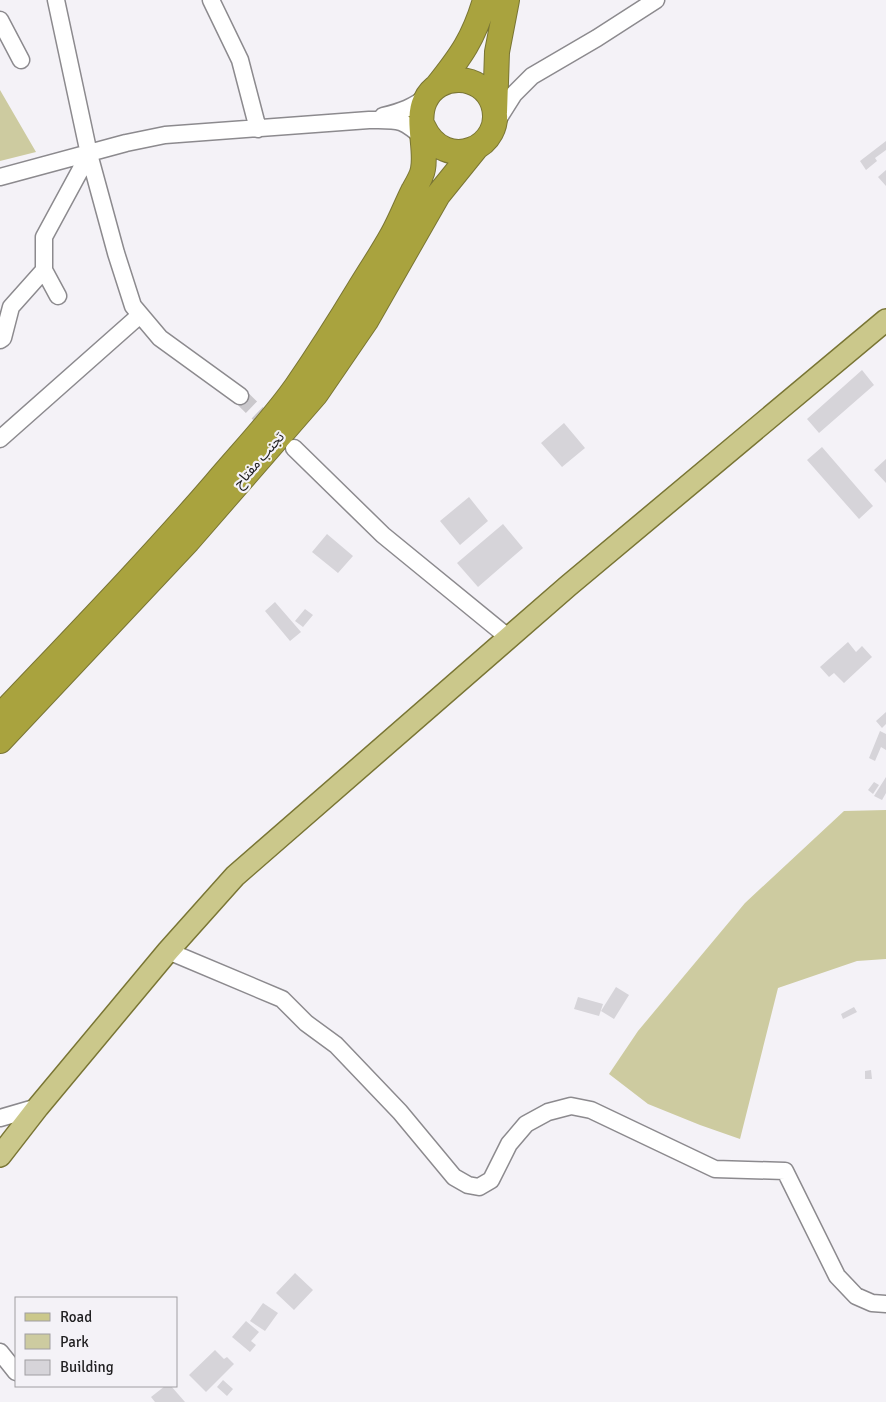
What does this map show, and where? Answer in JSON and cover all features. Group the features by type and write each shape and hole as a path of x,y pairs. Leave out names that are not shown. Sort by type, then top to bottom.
{"highway":[{"path":"485,0 468,45 441,87 423,104 421,115 427,136 444,150 455,153 466,152 476,148 486,140 494,123 497,52 507,0"},
{"path":"441,87 474,84 488,94 493,104 494,123"},
{"name":"تجنب مفتاح","path":"0,716 174,532 295,388 392,235 423,171 427,136"},
{"name":"تجنب مفتاح","path":"0,741 188,541 316,394 366,322 438,195 476,148"}],"main road":[{"path":"0,1156 38,1107 168,951 235,876 568,586 886,320"}],"street":[{"path":"56,0 89,154 116,253 133,306 160,338 240,396"},
{"path":"211,0 240,60 258,129"},
{"path":"494,123 508,102 532,76 597,38 656,0"},
{"path":"0,20 21,60"},
{"path":"369,120 399,112 441,87 479,76 517,79 532,76"},
{"path":"0,178 126,143 165,135 369,120 397,120 407,123 427,136"},
{"path":"58,296 44,270 44,237 89,154"},
{"path":"0,340 3,338 11,307 44,270"},
{"path":"0,439 140,315"},
{"path":"294,448 384,535 509,638"},
{"path":"168,951 282,999 306,1023 336,1045 400,1112 454,1177 468,1185 479,1187 491,1180 509,1144 526,1124 548,1112 571,1106 591,1110 715,1169 785,1171 837,1276 856,1296 872,1303 886,1304"},
{"path":"0,1118 38,1107"},
{"path":"0,1352 15,1371"}],"green space":[{"path":"0,90 36,152 0,161"},
{"path":"886,810 886,959 857,961 778,988 740,1139 648,1104 609,1074 638,1031 745,903 844,811"}],"building":[{"path":"886,141 886,150 875,158 877,161 866,170 860,161"},
{"path":"886,170 886,186 878,177"},
{"path":"862,370 874,385 819,433 807,419"},
{"path":"564,423 585,448 562,467 541,443"},
{"path":"822,447 873,506 859,519 807,460"},
{"path":"886,459 886,483 874,470"},
{"path":"469,497 488,521 460,545 440,521"},
{"path":"503,524 523,548 478,587 457,563"},
{"path":"327,534 353,556 338,573 312,552"},
{"path":"275,602 301,632 290,641 265,611"},
{"path":"305,609 313,615 303,627 295,621"},
{"path":"848,642 856,652 862,646 872,657 844,683 834,673 829,677 820,667"},
{"path":"886,712 886,724 882,728 876,721"},
{"path":"880,731 886,734 886,750 881,747 875,761 869,758"},
{"path":"886,777 886,793 882,800 874,796"},
{"path":"874,782 879,785 873,794 868,790"},
{"path":"616,987 629,995 614,1019 601,1011"},
{"path":"578,997 603,1004 599,1016 574,1009"},
{"path":"854,1007 857,1012 843,1019 841,1014"},
{"path":"871,1070 872,1079 865,1079 865,1071"},
{"path":"295,1273 313,1290 294,1310 276,1293"},
{"path":"263,1303 278,1313 265,1331 250,1321"},
{"path":"246,1321 259,1332 251,1341 256,1345 250,1352 232,1337"},
{"path":"215,1350 224,1359 227,1357 234,1364 206,1392 189,1375"},
{"path":"223,1380 233,1389 227,1396 217,1387"},
{"path":"164,1387 172,1387 185,1402 155,1402 151,1397"}],"tunnel":[{"path":"240,396 275,430"}]}
